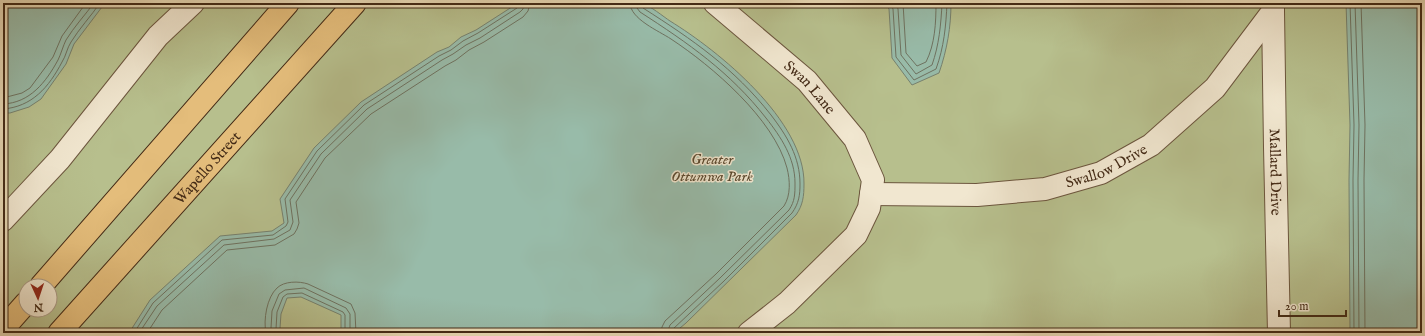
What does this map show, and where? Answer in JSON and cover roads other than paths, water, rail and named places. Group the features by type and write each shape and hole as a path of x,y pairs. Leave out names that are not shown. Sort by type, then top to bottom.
{"main road":[{"path":"48,278 288,3"},
{"name":"Wapello Street","path":"59,333 355,3"},
{"path":"3,329 18,312"}],"lane":[{"path":"3,220 60,159 158,36 193,3"},
{"name":"Swan Lane","path":"715,3 807,81 855,139 873,180 868,208 856,235 786,303 749,333"},
{"name":"Swallow Drive","path":"871,194 977,195 1045,189 1101,173 1151,144 1215,88 1273,7"},
{"name":"Mallard Drive","path":"1273,7 1279,333"}],"water":[{"path":"636,2 645,4 712,50 734,69 756,90 775,113 790,136 801,160 804,192 800,208 796,215 686,323 674,333 341,333 341,315 301,297 287,298 281,314 280,328 286,333 129,333 150,300 220,236 272,231 284,223 280,199 314,148 361,102 437,52 449,47 461,37 476,30 518,3"},
{"path":"3,3 105,3 74,44 66,64 41,99 29,107 10,113 3,113"},
{"path":"885,3 951,3 948,38 939,73 912,85 892,58 889,9"},
{"path":"1346,3 1422,3 1422,333 1350,333 1350,125"}],"park label":[{"name":"Greater Ottumwa Park","path":"712,168"}]}
